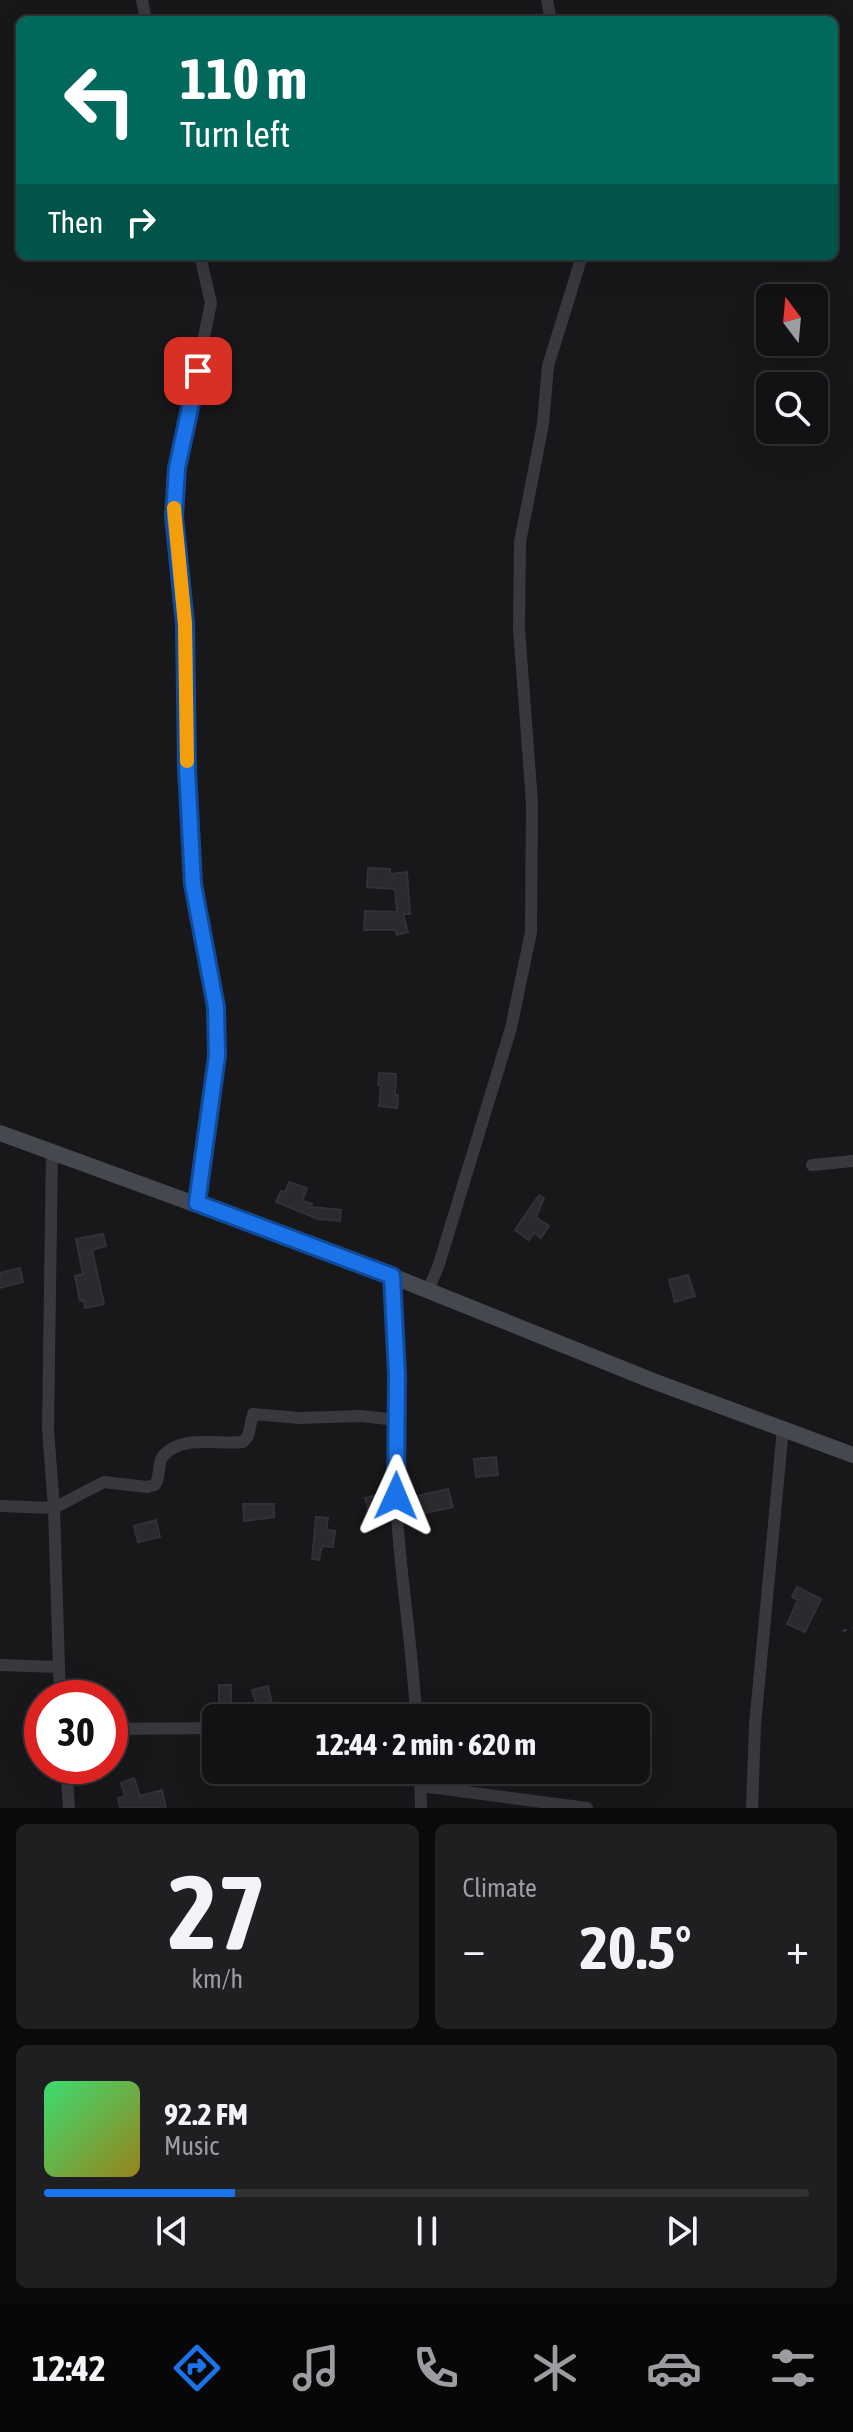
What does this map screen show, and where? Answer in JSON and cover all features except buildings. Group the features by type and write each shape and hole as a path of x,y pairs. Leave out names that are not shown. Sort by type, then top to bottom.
{"main road":[{"path":"0,1133 392,1276 653,1381 853,1455"}],"street":[{"path":"197,1203 217,1037 211,977 193,884 184,598 174,516 177,468 211,303 201,260"},
{"path":"428,1291 511,1028 531,932 532,803 518,586 520,542 543,424 548,366 581,260"},
{"path":"52,1151 48,1429 54,1508 58,1680"},
{"path":"812,1165 853,1161"},
{"path":"392,1276 396,1496 414,1704"},
{"path":"0,1506 54,1508 104,1482 147,1487 155,1485 159,1481 160,1461 164,1455 186,1443 243,1442 248,1436 253,1414 299,1418 361,1416 397,1420"},
{"path":"752,1808 755,1725 783,1428"},
{"path":"0,1665 57,1667"},
{"path":"128,1729 202,1728"},
{"path":"67,1784 69,1808"},
{"path":"421,1808 421,1786 587,1808"}],"path":[{"path":"843,1631 853,1628"}],"slow traffic":[{"path":"174,508 184,598 188,676 187,761"}],"route":[{"path":"198,371 174,493 188,676 187,769 193,884 216,1007 217,1037 197,1203 392,1276 397,1374 396,1496"}]}
